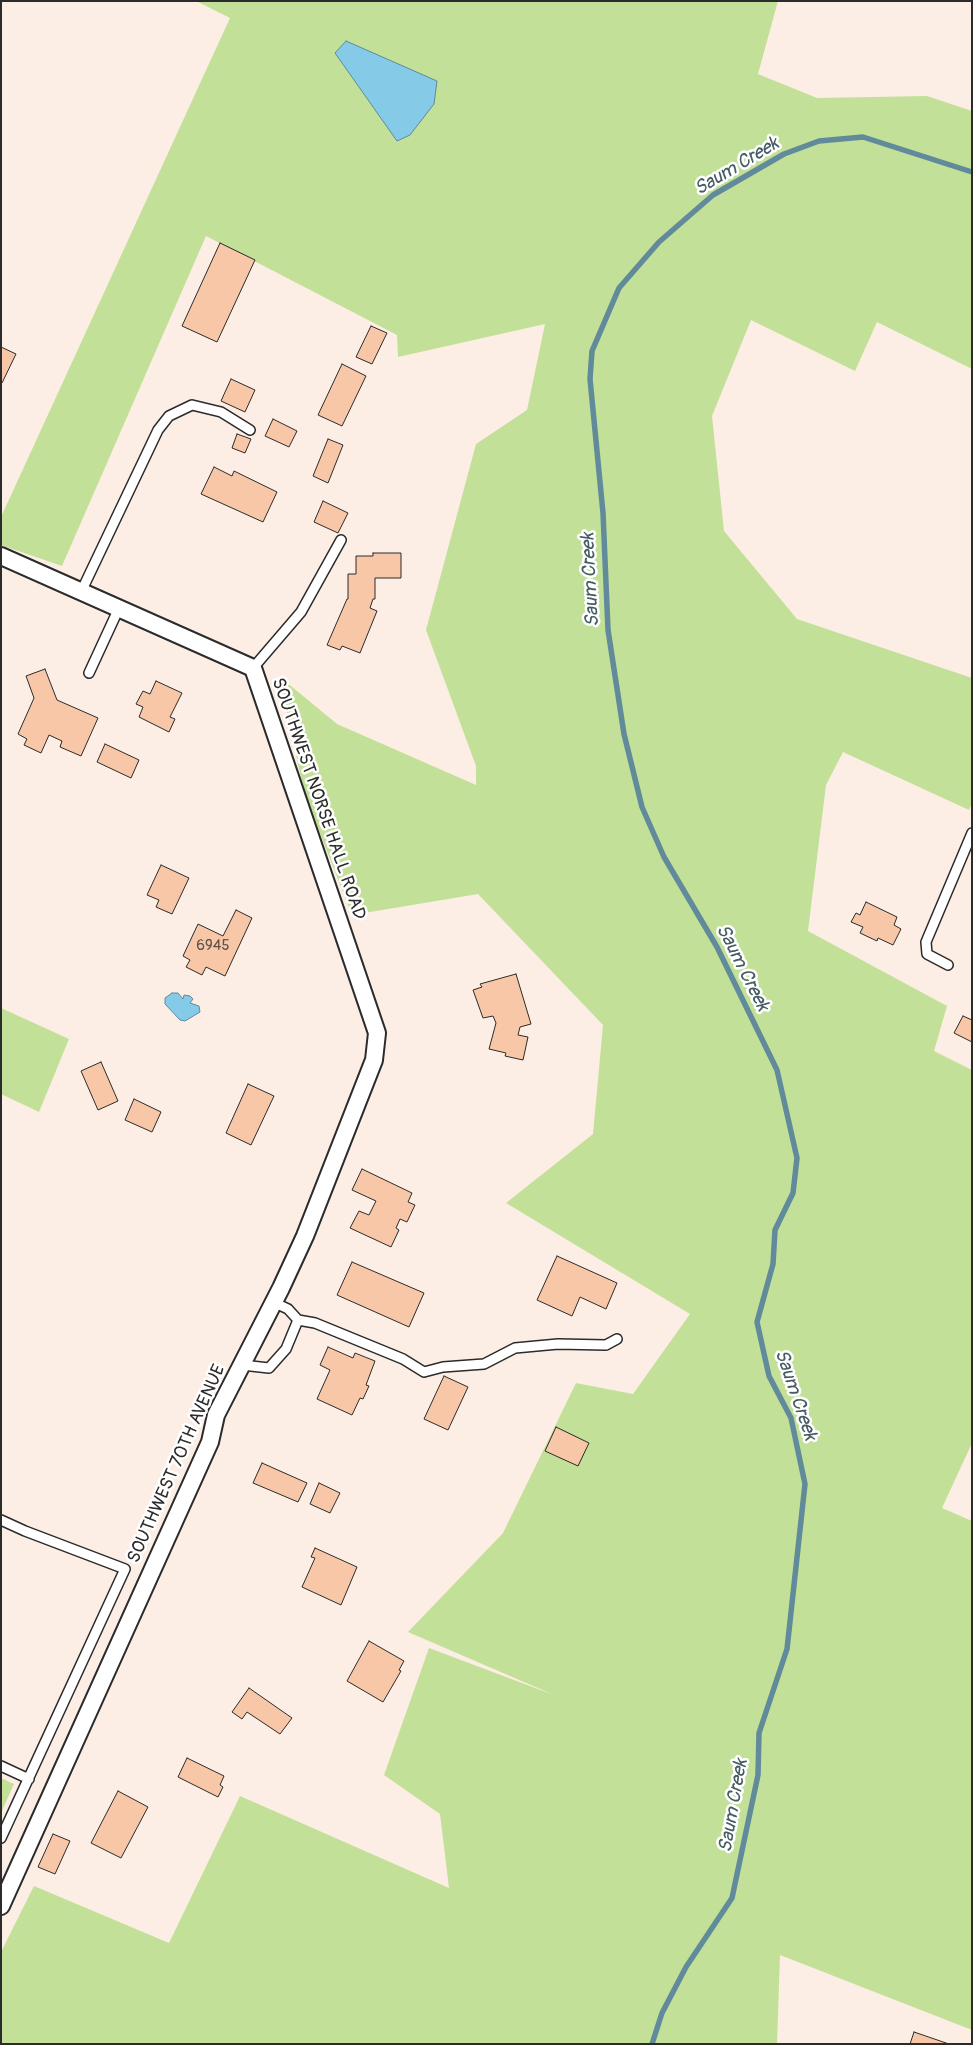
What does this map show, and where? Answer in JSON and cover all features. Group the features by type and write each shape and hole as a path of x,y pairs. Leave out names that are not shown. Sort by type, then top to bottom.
{"street":[{"name":"SOUTHWEST NORSE HALL ROAD","path":"1,556 253,668 377,1033"},
{"name":"SOUTHWEST 70TH AVENUE","path":"1,1906 210,1442 216,1415 274,1302 305,1236 374,1060 377,1033"}],"lane":[{"path":"81,592 158,430 169,416 192,404 221,412 250,430"},
{"path":"253,668 301,612 341,540"},
{"path":"89,673 119,608"},
{"path":"948,966 927,954 926,942 972,833"},
{"path":"274,1302 288,1308 298,1320 316,1323 395,1355 424,1372 443,1367 484,1364 515,1348 558,1344 606,1345 617,1339"},
{"path":"242,1365 269,1368 286,1349 298,1320"},
{"path":"1,1520 125,1570 1,1838"},
{"path":"1,1766 29,1779"}],"green space":[{"path":"196,1 778,1 758,74 817,98 927,96 972,111 972,369 877,322 855,371 751,320 712,416 724,531 797,619 972,678 972,803 969,810 843,752 826,785 808,931 947,1006 934,1051 972,1070 972,1443 942,1508 972,1521 972,2030 780,1955 777,2044 1,2044 1,1952 34,1886 169,1943 240,1796 449,1888 440,1814 384,1775 429,1648 554,1695 408,1632 503,1533 576,1383 633,1394 690,1314 506,1203 593,1134 603,1025 478,894 352,915 304,793 280,677 337,724 476,785 476,766 426,630 476,444 527,410 545,324 398,357 397,335 206,236 62,566 1,545 1,517 230,18"},
{"path":"1,1008 69,1039 39,1112 1,1094"},
{"path":"1,1778 14,1784 1,1813"}],"water":[{"path":"346,41 437,81 434,104 410,135 397,141 335,53"},
{"path":"172,993 178,993 183,999 184,995 190,996 193,999 190,1003 199,1006 200,1012 185,1021 180,1020 165,1004 165,998"}],"building":[{"path":"220,243 255,260 217,342 182,326"},
{"path":"371,326 387,333 372,364 356,357"},
{"path":"1,347 16,354 2,383 1,383"},
{"path":"342,364 366,376 342,426 318,415"},
{"path":"231,379 255,390 245,412 221,401"},
{"path":"273,419 297,431 289,447 265,436"},
{"path":"237,434 251,439 245,453 232,448"},
{"path":"328,439 343,445 328,483 313,476"},
{"path":"214,467 232,476 234,471 277,492 263,522 201,494"},
{"path":"323,501 348,513 338,533 314,522"},
{"path":"373,553 401,553 401,578 375,578 375,599 373,599 370,608 377,611 360,653 342,646 340,650 327,645 348,599 348,574 356,574 356,556 373,556"},
{"path":"45,669 57,700 98,718 81,756 60,747 62,741 49,735 41,753 24,745 27,739 18,734 34,698 26,676"},
{"path":"156,681 182,693 170,717 175,719 169,732 139,717 143,707 136,704 143,691 150,694"},
{"path":"105,744 139,760 131,778 97,762"},
{"path":"161,865 189,878 172,914 156,907 159,900 147,895"},
{"path":"866,902 897,917 894,925 901,929 893,945 878,938 877,941 860,933 863,927 851,922 856,913 860,915"},
{"path":"236,910 252,918 225,976 206,967 202,975 186,967 190,960 183,956 198,924 223,936"},
{"path":"516,974 531,1024 520,1027 518,1035 528,1037 523,1060 505,1056 506,1053 489,1049 496,1023 493,1016 483,1018 473,990 482,987 480,984"},
{"path":"963,1016 972,1020 972,1042 954,1033"},
{"path":"101,1062 118,1101 98,1110 81,1071"},
{"path":"248,1084 274,1096 251,1145 226,1133"},
{"path":"134,1099 161,1112 152,1132 125,1120"},
{"path":"362,1169 412,1193 408,1202 415,1205 407,1222 400,1219 396,1228 399,1230 391,1247 350,1228 359,1211 369,1215 376,1201 352,1190"},
{"path":"557,1256 617,1283 606,1309 580,1297 572,1316 537,1300"},
{"path":"352,1262 424,1293 409,1327 337,1295"},
{"path":"328,1347 353,1358 355,1353 375,1361 366,1385 369,1386 363,1399 360,1398 352,1415 317,1399 330,1370 320,1365"},
{"path":"444,1376 468,1387 448,1430 424,1419"},
{"path":"556,1427 589,1443 578,1466 545,1451"},
{"path":"262,1463 307,1483 298,1502 253,1483"},
{"path":"319,1483 340,1493 330,1513 310,1504"},
{"path":"315,1548 357,1567 341,1605 302,1587 315,1558 311,1557"},
{"path":"369,1641 404,1661 399,1670 401,1671 383,1702 347,1681"},
{"path":"249,1688 292,1718 280,1734 247,1712 242,1719 232,1712"},
{"path":"187,1758 224,1776 220,1785 223,1787 218,1797 178,1777"},
{"path":"118,1791 148,1807 121,1858 91,1843"},
{"path":"53,1834 70,1841 55,1874 38,1867"},
{"path":"914,2032 949,2044 910,2044"}],"waterway":[{"name":"Saum Creek","path":"652,2044 662,2013 686,1967 732,1898 758,1775 759,1733 787,1649 805,1484 791,1418 769,1376 757,1322 773,1264 775,1230 793,1193 797,1158 777,1070 717,947 664,857 642,807 624,734 608,630 603,513 590,379 592,351 619,288 659,242 713,195 784,154 819,141 863,137 972,172"}]}
